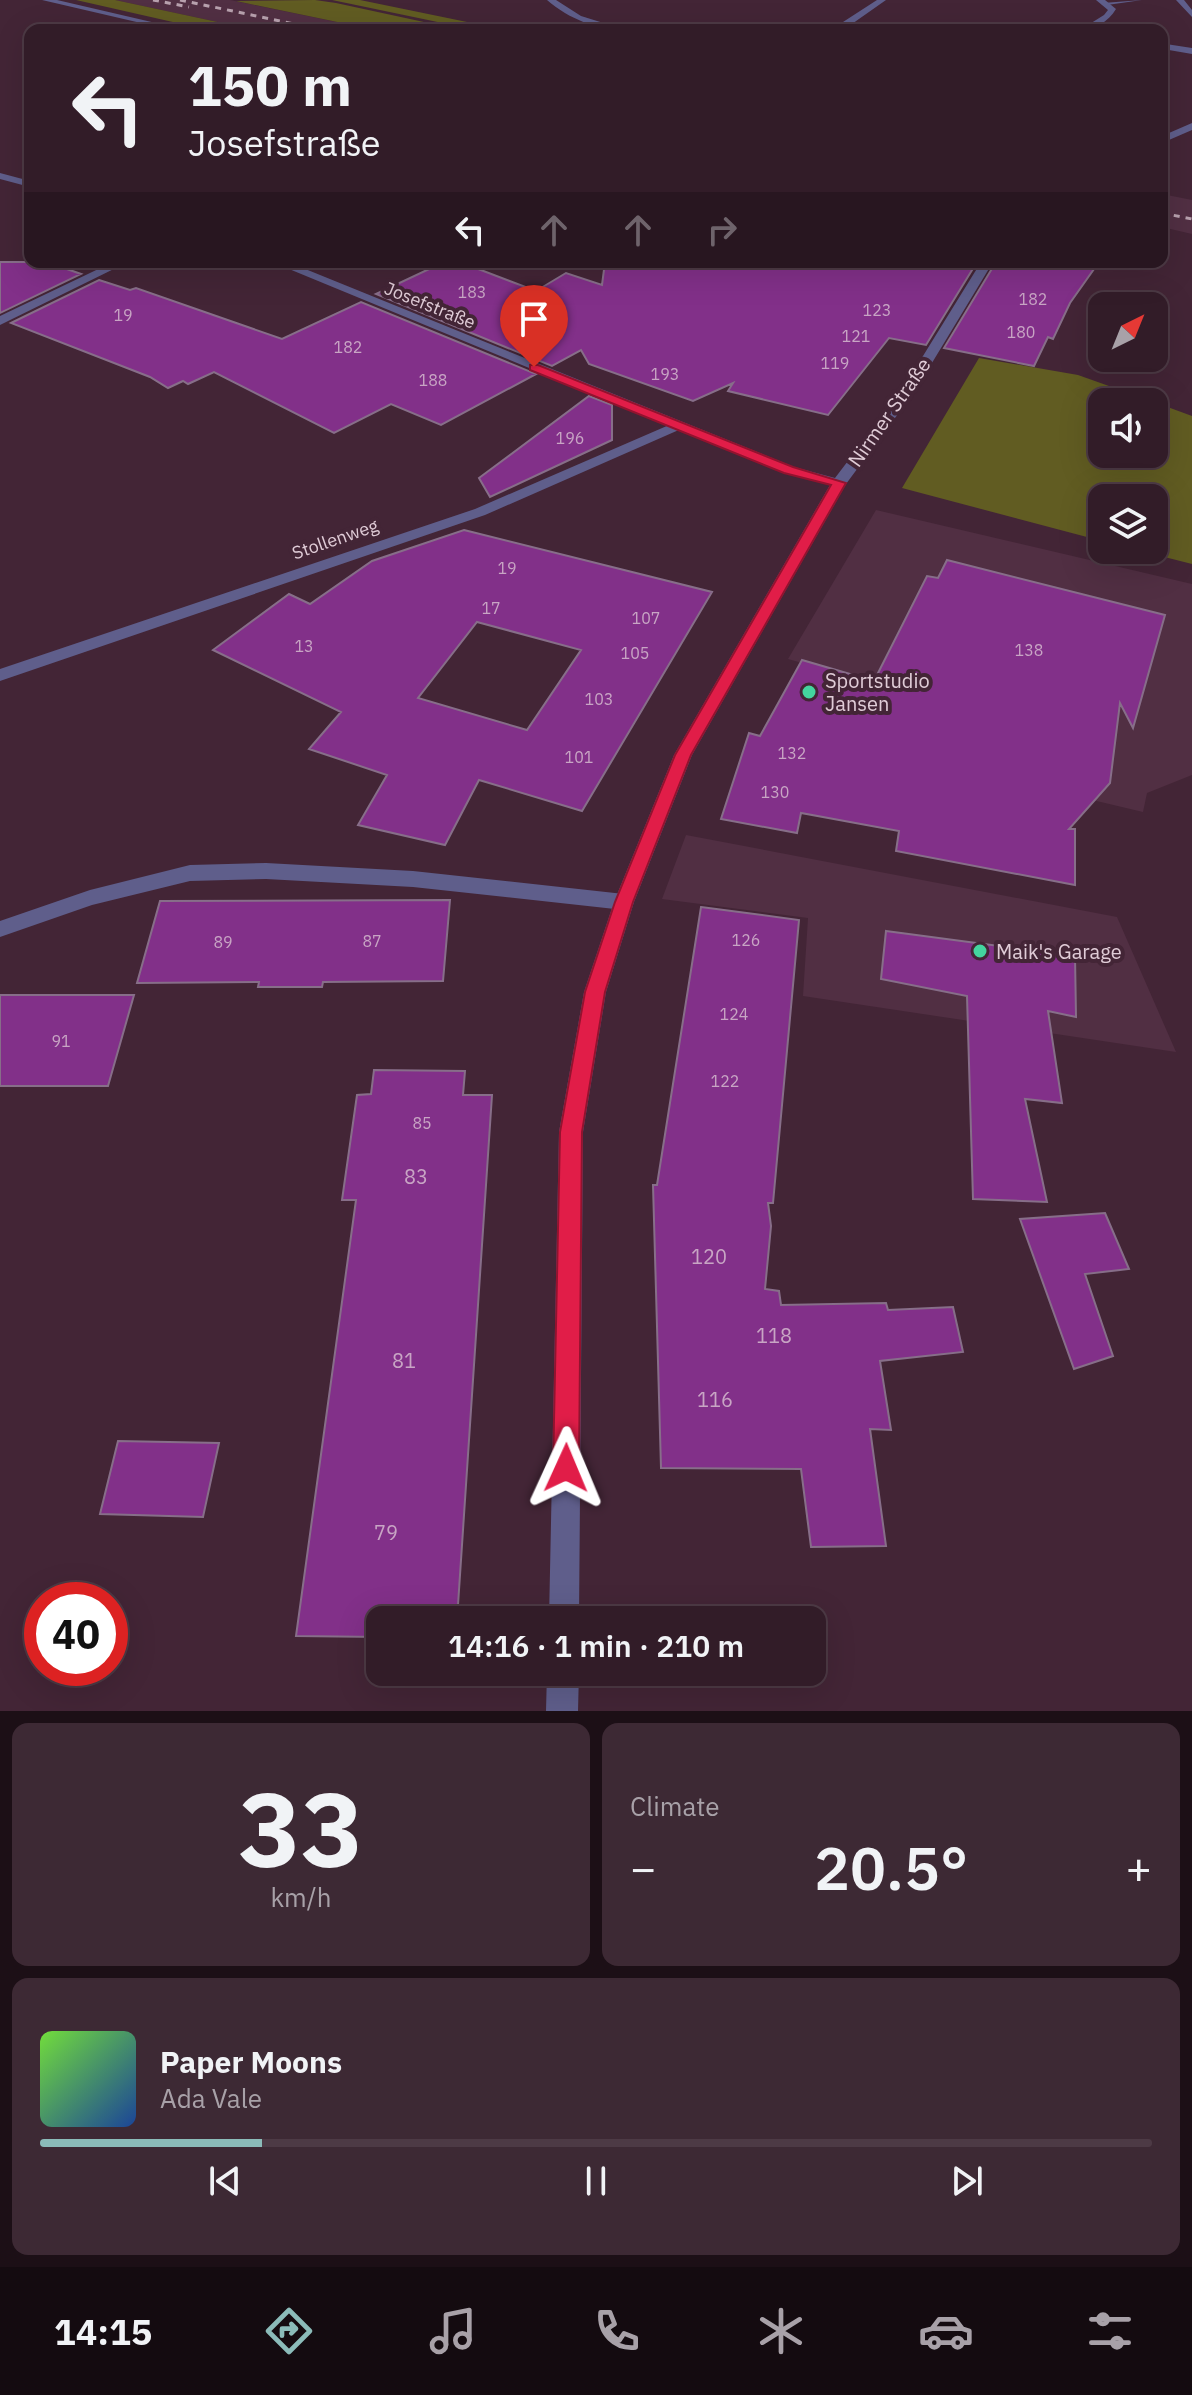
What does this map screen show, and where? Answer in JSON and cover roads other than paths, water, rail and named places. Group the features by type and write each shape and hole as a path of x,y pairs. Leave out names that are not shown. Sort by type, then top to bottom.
{"street":[{"path":"46,0 155,24"},
{"path":"551,0 578,18 600,24"},
{"path":"846,24 882,0"},
{"path":"1103,2 1138,0"},
{"path":"1182,0 1192,0"},
{"path":"1182,0 1192,15"},
{"path":"1095,24 1107,17 1112,9 1103,2"},
{"path":"1168,47 1192,51"},
{"path":"1168,137 1192,126"},
{"path":"0,176 24,182"},
{"path":"0,321 110,268"},
{"name":"Josefstraße","path":"293,268 676,426 789,470 839,483"},
{"name":"Nirmer Straße","path":"564,1606 571,1132 595,992 624,902 683,755 839,483 908,391 983,268"},
{"name":"Stollenweg","path":"0,675 480,512 676,426"},
{"path":"0,929 90,898 190,873 266,871 398,878 624,902"},
{"path":"562,1711 563,1686"}],"railway":[{"path":"153,0 189,7"},
{"path":"180,0 294,24"},
{"path":"1168,214 1192,219"}],"place":[{"name":"Sportstudio Jansen","path":"809,692"},
{"name":"Maik's Garage","path":"980,951"}]}
